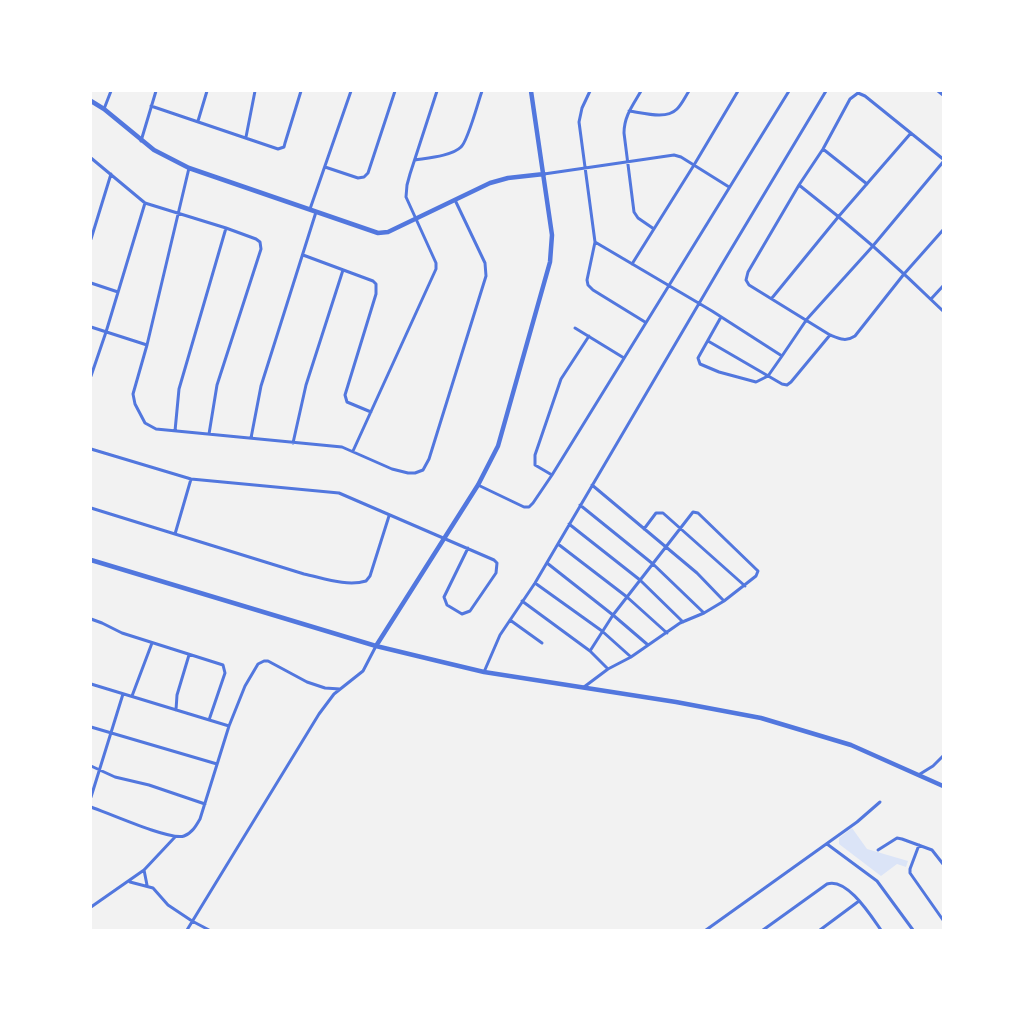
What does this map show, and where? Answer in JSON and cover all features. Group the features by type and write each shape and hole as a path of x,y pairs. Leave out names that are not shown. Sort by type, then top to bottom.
{"street":[{"path":"104,109 112,91"},
{"path":"141,141 156,91"},
{"path":"198,121 207,91"},
{"path":"246,137 255,91"},
{"path":"152,106 275,148 284,147 301,91"},
{"path":"310,209 351,91"},
{"path":"325,167 358,178 364,177 370,168 395,91"},
{"path":"353,451 436,272 436,263 406,192 437,91"},
{"path":"415,160 451,152 460,148 466,138 482,91"},
{"path":"187,930 319,714 340,689 363,671 376,646 478,485 498,446 553,249 531,91"},
{"path":"590,91 582,108 579,122 595,242 587,280 593,290 645,322"},
{"path":"642,91 625,120 627,162 634,212 638,218 654,229"},
{"path":"630,111 646,114 667,114 677,109 689,91"},
{"path":"632,264 738,91"},
{"path":"478,485 524,507 529,507 552,476 645,322 669,287 789,91"},
{"path":"484,672 495,644 535,583 826,91"},
{"path":"938,91 943,95"},
{"path":"721,317 698,358 699,363 702,366 751,381 760,381 768,376 808,319 872,247 943,160 865,96 858,93 853,96 847,105 823,149 799,185 746,277 747,282 749,285 808,319 830,335 841,340 850,339 855,336 904,274 942,233"},
{"path":"91,101 104,109 141,141 189,168 378,234 388,232 498,181 674,155 681,157 729,187"},
{"path":"772,298 838,216 911,133"},
{"path":"823,149 868,184"},
{"path":"91,158 145,203 226,228 260,242 260,249 220,374 209,434"},
{"path":"189,168 147,345 133,391 133,399 148,425 156,429 332,446 353,451 392,469 408,473 423,470 429,459 486,276 485,263 455,200"},
{"path":"91,239 111,174"},
{"path":"799,185 838,216 943,311"},
{"path":"91,376 145,203"},
{"path":"251,438 261,386 316,212"},
{"path":"175,431 179,389 226,228"},
{"path":"595,242 721,317 782,356"},
{"path":"303,255 373,280 377,286 345,395 348,402 371,412"},
{"path":"293,443 306,385 343,270"},
{"path":"91,283 118,292"},
{"path":"931,299 943,286"},
{"path":"91,327 147,345"},
{"path":"575,328 624,358"},
{"path":"708,341 782,384 789,384 830,335"},
{"path":"552,476 535,465 535,455 561,379 589,336"},
{"path":"91,450 191,479 335,492 445,538 468,548 496,561 498,567 496,573 470,611 462,614 447,605 444,597 468,548"},
{"path":"175,534 191,479"},
{"path":"592,485 705,580 724,601"},
{"path":"580,505 653,564 704,613"},
{"path":"91,508 304,574 328,580 361,582 366,581 370,576 389,516"},
{"path":"644,529 655,514 660,512 681,528 745,586"},
{"path":"584,687 608,669 631,657 683,622 704,613 724,601 758,575 758,571 698,514 691,513 602,631 590,651"},
{"path":"569,524 640,580 683,622"},
{"path":"558,544 627,597 667,633"},
{"path":"91,560 376,646 484,672 584,687 761,718 851,745 920,774 943,786"},
{"path":"547,562 614,615 648,645"},
{"path":"535,583 602,631 631,657"},
{"path":"522,601 590,651 608,669"},
{"path":"91,619 122,634 221,664 225,667 209,720"},
{"path":"510,620 542,643"},
{"path":"132,696 152,643"},
{"path":"176,710 178,690 190,655"},
{"path":"91,807 175,837 184,835 192,830 200,819 229,726 250,675 258,664 266,661 307,682 325,688 340,689"},
{"path":"91,684 229,726"},
{"path":"91,798 123,694"},
{"path":"91,727 218,764"},
{"path":"920,774 933,766 943,756"},
{"path":"91,766 115,777 156,787 205,804"},
{"path":"706,930 857,822 880,802"},
{"path":"91,907 144,870 175,837"},
{"path":"878,850 897,838 932,850 943,864"},
{"path":"827,844 877,882 913,930"},
{"path":"919,845 910,873 943,920"},
{"path":"144,870 147,886"},
{"path":"129,882 147,886 157,892 168,905 209,930"},
{"path":"762,930 833,882 846,889 859,901 879,929"},
{"path":"820,930 859,901"}],"shaded area":[{"path":"852,828 867,849 908,861 906,867 897,864 881,876 839,844 839,838"}]}
